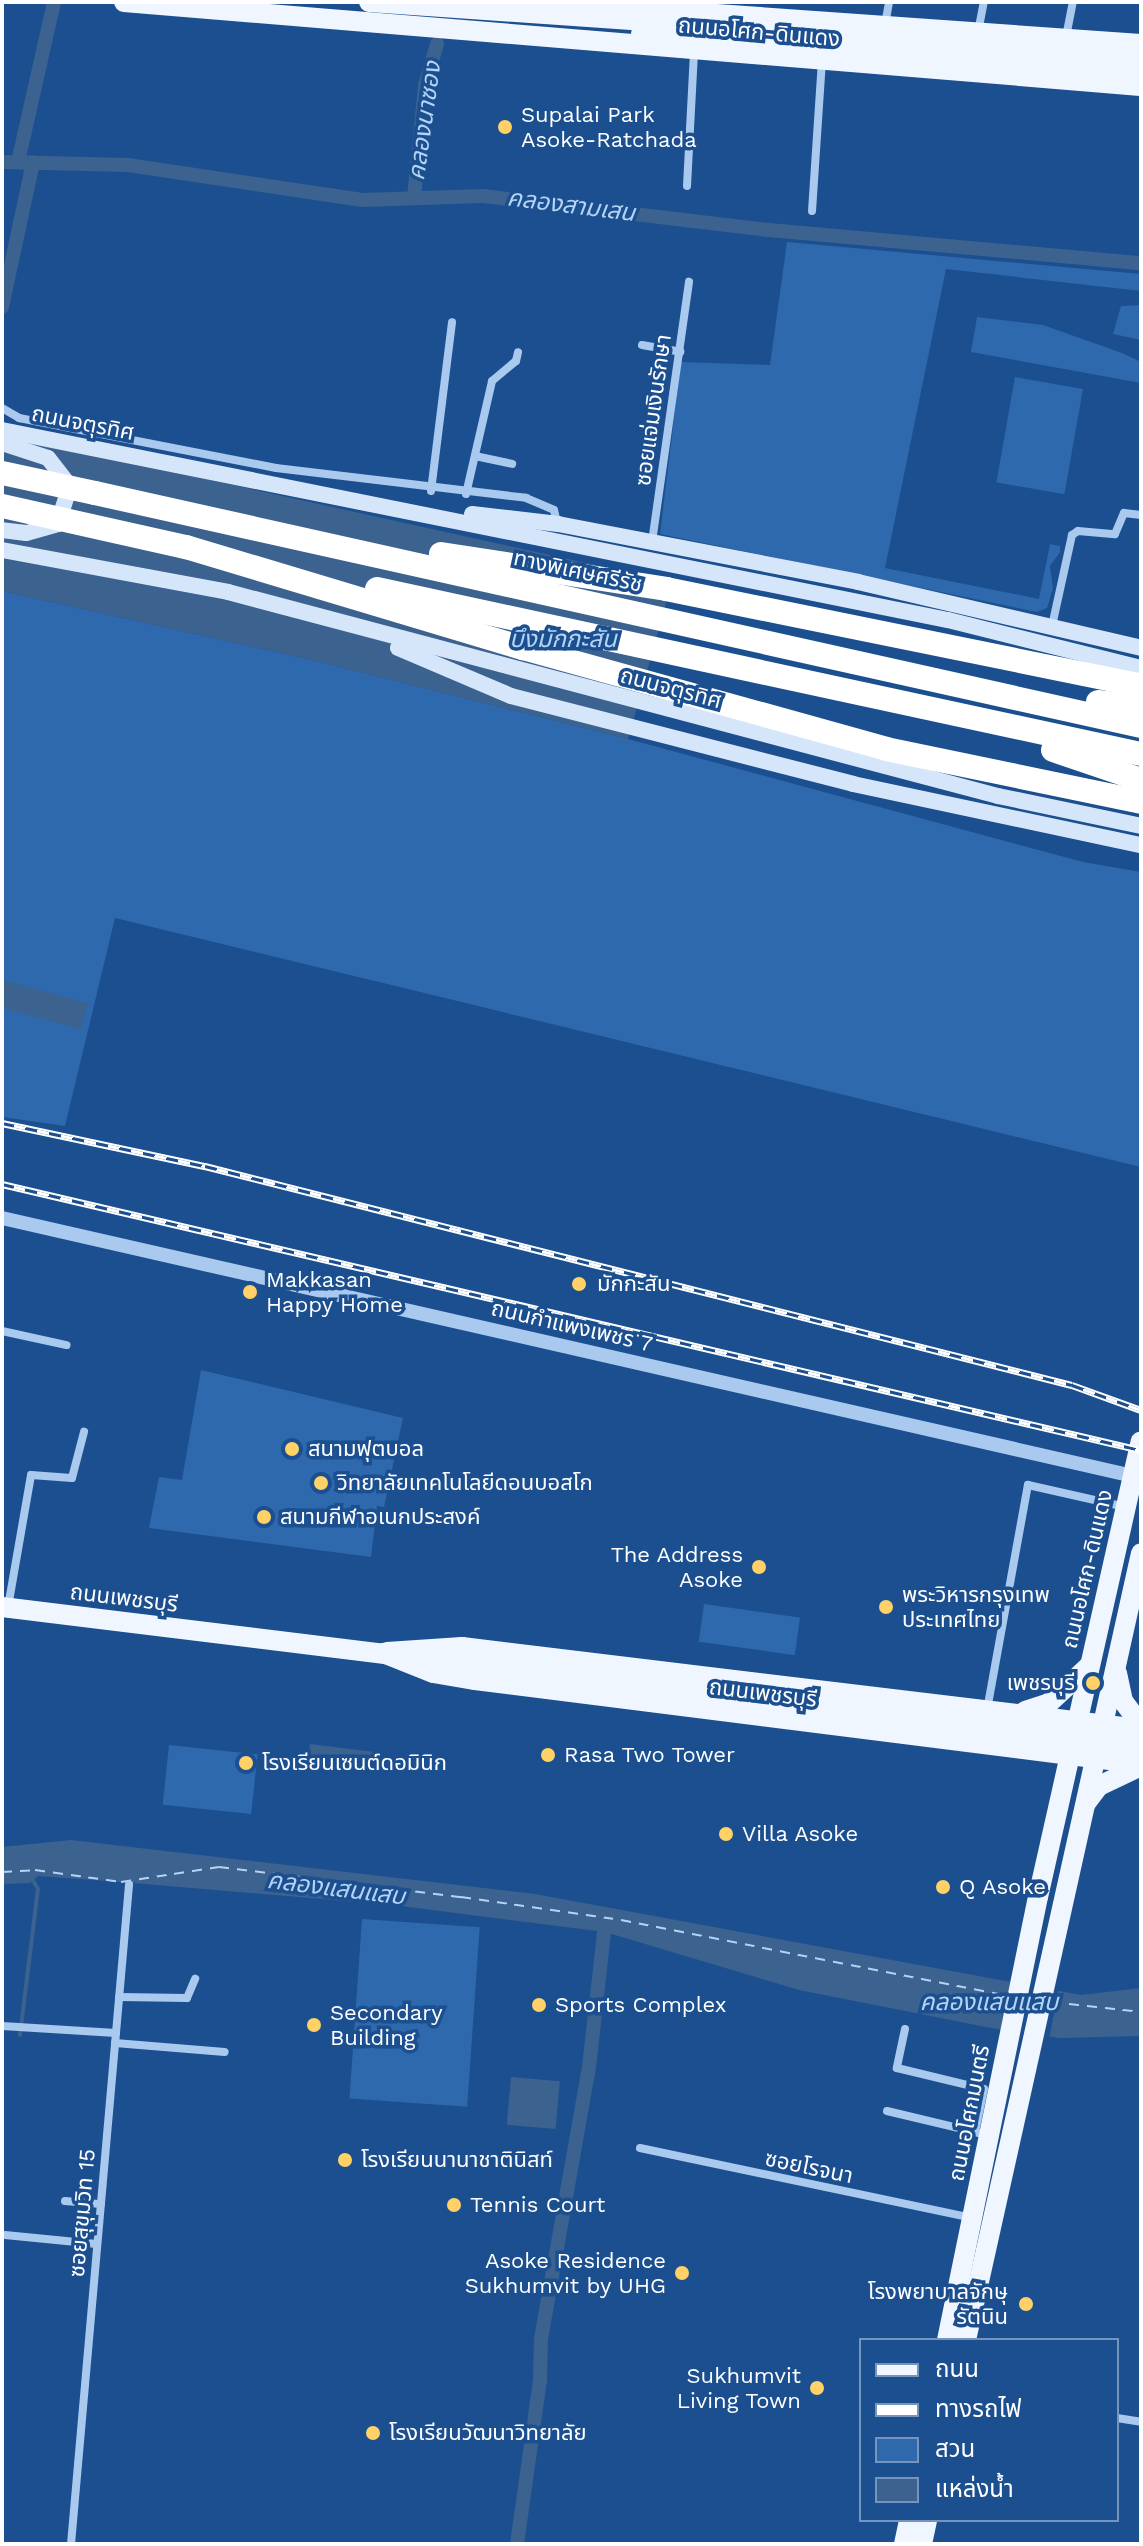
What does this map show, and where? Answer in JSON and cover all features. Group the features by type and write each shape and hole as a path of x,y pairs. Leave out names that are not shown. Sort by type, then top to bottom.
{"highway":[{"name":"ทางพิเศษศรีรัช","path":"2,473 984,687 1141,726"},
{"path":"2,506 968,721 1141,754"},
{"path":"276,532 651,587 1141,686"},
{"path":"186,547 523,648 886,749 1141,802"},
{"path":"984,687 1141,707"},
{"path":"968,721 1141,780"}],"main road":[{"name":"ถนนอโศก-ดินแดง","path":"124,2 373,25 1141,86"},
{"name":"ถนนอโศก-ดินแดง","path":"369,2 1141,55"},
{"name":"ถนนอโศก-ดินแดง","path":"546,2 798,14 885,25 1141,44"},
{"name":"ถนนอโศก-ดินแดง","path":"373,25 509,25 1141,72"},
{"path":"1005,75 1010,35"},
{"path":"1097,82 1102,41"},
{"name":"ถนนจตุรทิศ","path":"2,430 948,620 1141,668"},
{"path":"2,443 48,458 70,486 58,524 26,533 2,530"},
{"path":"395,507 558,524 1052,626 1141,648"},
{"name":"ถนนจตุรทิศ","path":"2,550 228,592 998,796 1141,826"},
{"path":"346,625 511,696 853,784 1141,845"},
{"name":"ถนนอโศก-ดินแดง","path":"1070,1755 1141,1441"},
{"path":"1095,1758 1141,1553"},
{"name":"ถนนเพชรบุรี","path":"5,1608 1141,1746"},
{"name":"ถนนเพชรบุรี","path":"383,1653 462,1647 1101,1725 1141,1727"},
{"path":"1119,1649 1118,1683 1141,1727"},
{"name":"ถนนเพชรบุรี","path":"383,1653 433,1673 475,1680 1141,1765"},
{"path":"1017,1714 1049,1703 1090,1664"},
{"path":"919,1735 937,1725 934,1707 927,1702"},
{"path":"1011,1746 1046,1762 1060,1799"},
{"name":"ถนนอโศกมนตรี","path":"947,2338 972,2218 982,2134 992,2113 1070,1755"},
{"name":"ถนนอโศกมนตรี","path":"966,2338 1095,1758"},
{"path":"1083,1808 1099,1786 1141,1765"},
{"path":"904,2544 909,2522"},
{"path":"922,2544 927,2522"}],"street":[{"path":"885,25 889,2"},
{"path":"978,32 984,2"},
{"path":"1066,38 1073,2"},
{"path":"687,186 694,51"},
{"path":"812,211 822,62"},
{"name":"ซอยแจ่มเงินรักษา","path":"652,542 689,282"},
{"path":"431,491 452,322"},
{"path":"642,345 680,352"},
{"path":"466,494 492,381 516,361 518,352"},
{"path":"2,408 19,418 276,468 431,491 526,498 554,510 558,524"},
{"path":"475,456 512,464"},
{"path":"1052,626 1072,535 1078,531 1115,534 1124,513 1141,515"},
{"name":"ถนนกำแพงเพชร 7","path":"2,1218 1133,1476"},
{"path":"2,1331 66,1345"},
{"path":"5,1608 31,1475 72,1478 84,1432"},
{"path":"987,1710 1028,1485 1126,1507"},
{"name":"ซอยสุขุมวิท 15","path":"71,2544 129,1885"},
{"path":"119,1997 187,1998 195,1979"},
{"path":"2,2026 225,2052"},
{"path":"887,2111 982,2134 984,2089 897,2068 905,2029"},
{"name":"ซอยโรจนา","path":"640,2148 972,2218"},
{"path":"65,2201 101,2204"},
{"path":"5,2235 97,2244"},
{"path":"1119,2418 1141,2422"}],"green space":[{"path":"787,242 1141,274 1141,291 946,269 885,568 1039,599 1050,544 1060,546 1060,552 1050,566 1053,588 1047,608 1037,612 660,534 681,362 770,365"},
{"path":"1141,305 1141,340 1113,334 1121,306"},
{"path":"977,317 1043,325 1122,353 1141,362 1141,383 971,352"},
{"path":"1015,377 1083,389 1064,494 996,482"},
{"path":"2,591 308,659 628,739 1083,862 1141,872 1141,1167 115,918 65,1126 2,1117"},
{"name":"สนามฟุตบอล","path":"201,1370 403,1418 384,1507 377,1506 371,1557 149,1528 159,1477 182,1480"},
{"path":"704,1604 800,1617 795,1655 699,1642"},
{"path":"169,1745 258,1754 251,1814 163,1805"},
{"path":"362,1919 480,1927 467,2107 349,2099"}],"water":[{"name":"บึงมักกะสัน","path":"2,434 672,582 628,739 308,659 2,591"},
{"path":"5,981 88,1003 81,1029 2,1008"},
{"path":"310,1744 377,1752 375,1768 308,1760"},
{"name":"คลองแสนแสบ","path":"71,1840 535,1894 1081,1995 1141,1988 1141,2036 1060,2038 991,2028 799,1990 605,1932 393,1905 121,1882 38,1876 30,1883 2,1884 2,1847"},
{"path":"511,2077 560,2081 556,2129 507,2125"}],"pier":[{"path":"1011,1978 1059,1987 1048,2042 1000,2033"}],"waterway":[{"path":"18,162 54,2"},
{"name":"คลองนาซอง","path":"414,198 425,85 437,44"},
{"name":"คลองสามเสน","path":"2,162 128,165 362,200 483,196 769,230 1141,263"},
{"path":"2,307 33,162"},
{"path":"20,2035 38,1889 31,1877"},
{"path":"517,2544 540,2380 541,2339 589,2067 605,1924"}],"ferry route":[{"path":"2,1872 35,1870 121,1882 219,1867 621,1920 1009,1996"},
{"path":"1051,2002 1141,2012"}],"railway":[{"path":"2,1123 205,1166 1072,1385 1141,1410"},
{"path":"2,1184 1141,1450"}],"place":[{"name":"Supalai Park Asoke-Ratchada","path":"505,127"},
{"name":"มักกะสัน","path":"579,1284"},
{"name":"Makkasan Happy Home","path":"250,1292"},
{"name":"สนามฟุตบอล","path":"292,1449"},
{"name":"วิทยาลัยเทคโนโลยีดอนบอสโก","path":"321,1483"},
{"name":"สนามกีฬาอเนกประสงค์","path":"264,1517"},
{"name":"The Address Asoke","path":"759,1567"},
{"name":"พระวิหารกรุงเทพ ประเทศไทย","path":"886,1607"},
{"name":"เพชรบุรี","path":"1093,1683"},
{"name":"Rasa Two Tower","path":"548,1755"},
{"name":"โรงเรียนเซนต์ดอมินิก","path":"246,1763"},
{"name":"Villa Asoke","path":"726,1834"},
{"name":"Q Asoke","path":"943,1887"},
{"name":"Sports Complex","path":"539,2005"},
{"name":"Secondary Building","path":"314,2025"},
{"name":"โรงเรียนนานาชาตินิสท์","path":"345,2160"},
{"name":"Tennis Court","path":"454,2205"},
{"name":"Asoke Residence Sukhumvit by UHG","path":"682,2273"},
{"name":"โรงพยาบาลจักษุ รัตนิน","path":"1026,2304"},
{"name":"Sukhumvit Living Town","path":"817,2388"},
{"name":"โรงเรียนวัฒนาวิทยาลัย","path":"373,2433"}]}
